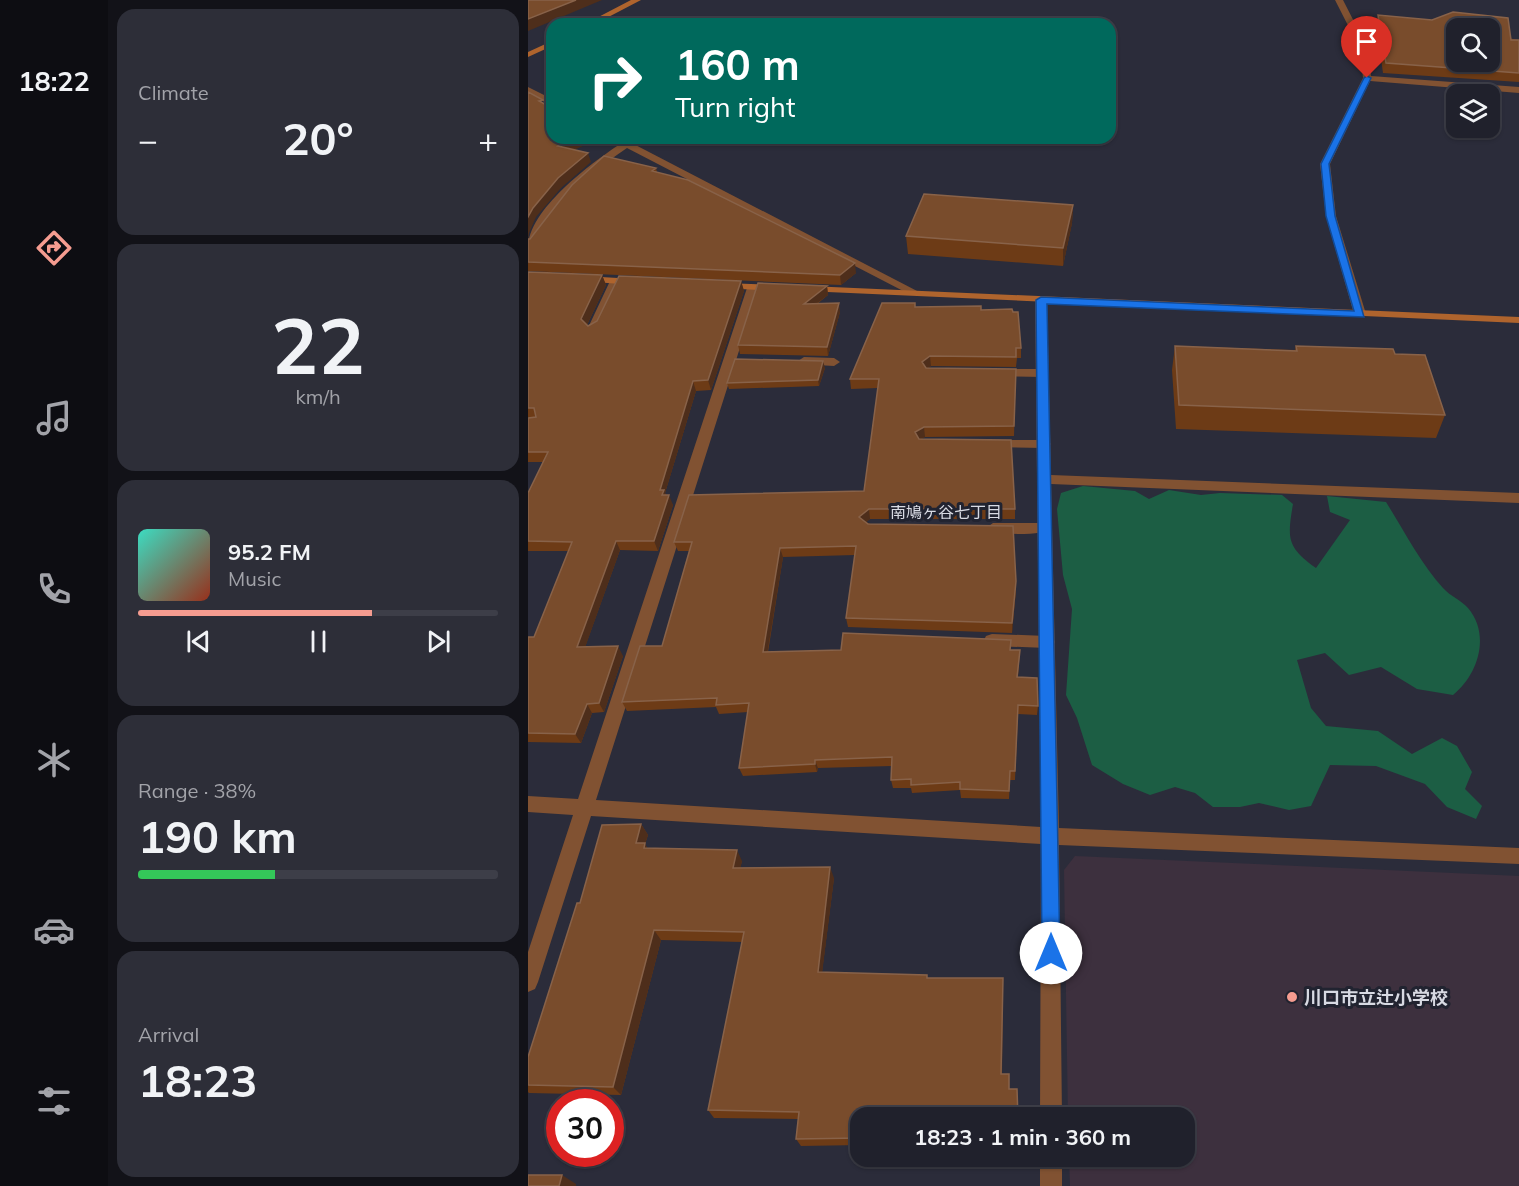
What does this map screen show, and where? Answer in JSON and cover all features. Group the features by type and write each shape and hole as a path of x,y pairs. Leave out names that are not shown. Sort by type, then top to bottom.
{"street":[{"path":"601,18 637,0"},
{"path":"1339,0 1364,49 1367,78 1325,164 1330,216 1360,314"},
{"path":"528,55 546,46"},
{"path":"1367,78 1519,90"},
{"path":"528,90 546,100"},
{"path":"528,245 549,210 566,189 585,171 626,144 913,292"},
{"path":"572,278 650,282"},
{"path":"593,330 616,280"},
{"path":"707,285 913,292 1041,300 1519,320"},
{"path":"528,982 735,360 753,288"},
{"path":"1041,300 1050,836 1051,1107"},
{"path":"788,361 834,362"},
{"path":"987,372 1042,373"},
{"path":"972,444 1044,444"},
{"path":"1044,479 1519,498"},
{"path":"975,528 1045,528"},
{"path":"977,640 1047,642"},
{"path":"528,804 1050,836 1519,856"},
{"path":"1051,1167 1051,1186"}],"shaded area":[{"name":"川口市立辻小学校","path":"1075,856 1519,876 1519,1186 1070,1186 1069,1167 1195,1167 1195,1107 1068,1107 1064,870"}],"green space":[{"path":"1083,486 1135,491 1149,499 1169,490 1201,495 1220,493 1282,495 1293,504 1290,534 1294,548 1316,568 1350,520 1330,512 1327,496 1386,502 1435,579 1468,608 1475,619 1480,642 1475,666 1469,677 1453,695 1417,689 1381,667 1349,675 1325,653 1297,660 1311,708 1326,726 1378,731 1412,754 1442,738 1457,746 1472,772 1465,789 1482,806 1476,819 1447,807 1425,784 1376,766 1330,765 1311,806 1289,810 1259,803 1240,807 1213,807 1195,793 1175,787 1150,795 1123,784 1092,765 1077,718 1066,695 1072,609 1063,575 1057,509 1061,493"}],"building":[{"path":"528,0 576,0 528,19"},
{"path":"1453,12 1508,18 1511,40 1519,40 1519,73 1500,72 1500,18 1446,18 1446,68 1386,63 1378,15 1432,20"},
{"path":"528,92 543,100 539,101 546,105 546,144 563,144 558,146 588,153 558,178 528,217"},
{"path":"604,156 656,168 652,171 688,180 855,263 840,275 528,262 528,239 572,185"},
{"path":"924,194 1073,205 1063,248 906,236"},
{"path":"528,272 602,275 581,319 588,326 597,321 619,276 741,281 708,380 693,381 660,490 664,490 662,495 669,495 654,541 616,541 577,647 618,646 599,703 587,704 575,734 528,733 528,637 534,637 572,542 528,541 528,493 548,452 528,452 528,418 536,417 534,408 528,408"},
{"path":"758,283 827,286 804,304 839,303 827,347 738,345"},
{"path":"882,303 915,303 915,307 981,306 981,310 1012,309 1013,312 1018,312 1021,348 1016,348 1016,357 930,356 922,362 926,368 1016,369 1014,426 924,427 915,432 919,439 1011,440 1015,509 869,509 859,517 868,524 1013,526 1016,581 1012,623 846,618 856,546 780,548 763,652 841,650 843,633 1011,640 1010,650 1020,650 1017,677 1037,678 1038,706 1018,705 1015,771 1010,771 1009,791 960,789 960,782 911,785 911,779 891,780 892,757 815,760 815,764 739,768 749,703 716,705 717,698 622,702 640,646 662,646 692,542 674,542 689,495 864,491 879,379 850,379"},
{"path":"1175,346 1297,351 1296,346 1393,349 1395,354 1425,355 1445,415 1179,405"},
{"path":"735,359 823,361 818,380 727,383"},
{"path":"641,824 636,843 645,843 644,848 737,850 733,868 830,867 818,972 927,975 927,978 1003,978 1001,1074 1009,1074 1009,1089 1017,1089 1018,1107 850,1107 850,1138 796,1139 799,1112 708,1110 744,932 654,930 613,1087 528,1085 528,1057 577,903 580,903 602,825"},
{"path":"528,1175 562,1175 559,1186 528,1186"}],"place":[{"name":"川口市立辻小学校","path":"1292,997"}],"district":[{"name":"南鳩ヶ谷七丁目","path":"946,512"}],"route":[{"path":"1051,953 1041,300 1360,314 1330,216 1325,164 1367,78"}]}
